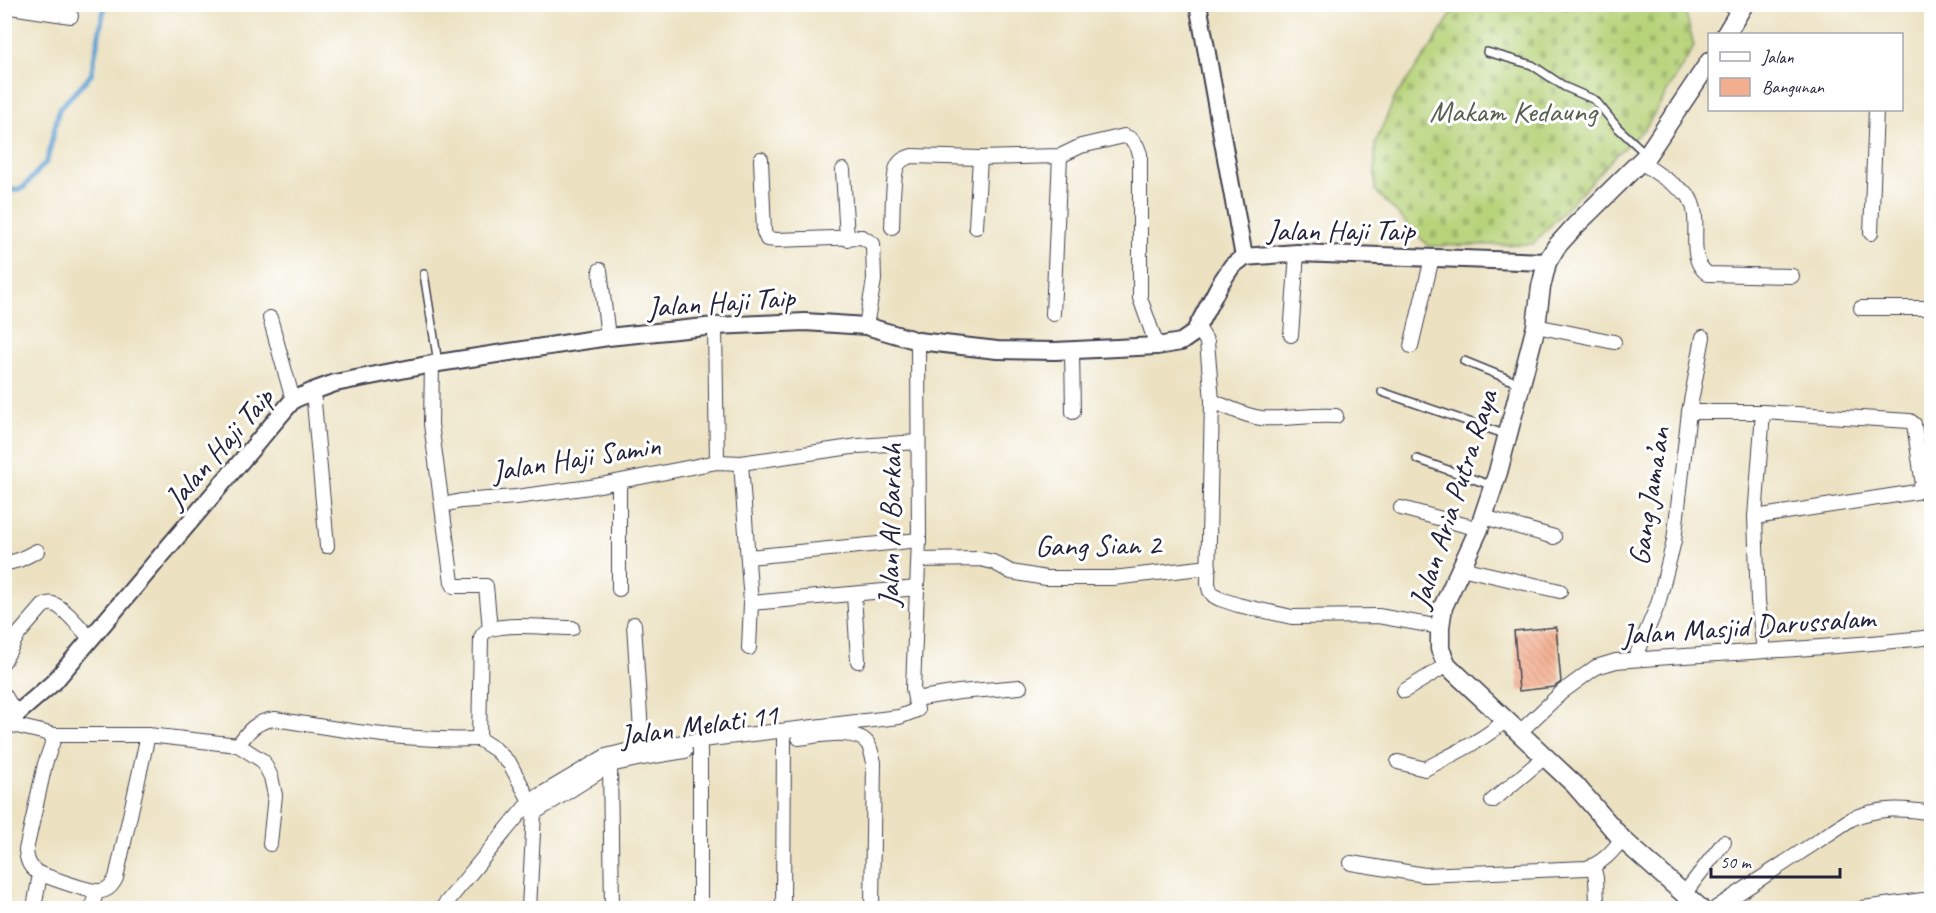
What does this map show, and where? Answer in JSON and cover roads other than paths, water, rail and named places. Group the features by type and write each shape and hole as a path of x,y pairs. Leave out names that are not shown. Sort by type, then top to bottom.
{"main road":[{"path":"1726,33 1735,7"},
{"name":"Jalan Aria Putra Raya","path":"1448,665 1440,649 1443,607 1481,523 1493,486 1536,326 1540,287 1547,262 1556,247 1575,226 1644,159 1708,64"},
{"path":"1448,665 1546,756 1622,838 1694,904"}],"street":[{"path":"1198,4 1244,257"},
{"path":"4,6 71,16"},
{"path":"1871,233 1876,111"},
{"path":"892,226 896,169 902,159 912,156 981,158 1060,156 1081,146 1124,136 1137,146 1140,154 1140,298 1157,346"},
{"path":"1053,314 1060,156"},
{"path":"976,227 981,158"},
{"path":"761,159 764,232 767,239 867,238 874,246 874,280 866,326"},
{"path":"1644,159 1692,200 1696,215 1696,255 1702,270 1708,274 1792,276"},
{"path":"843,170 847,239"},
{"path":"1291,335 1297,253"},
{"name":"Jalan Haji Taip","path":"10,722 54,682 293,400 335,383 435,364 608,337 715,326 805,322 866,326 918,341 997,350 1072,350 1157,346 1181,342 1194,333 1220,284 1232,266 1244,257 1297,253 1547,262"},
{"path":"1412,346 1432,258"},
{"path":"600,270 608,337"},
{"path":"1861,308 1932,308"},
{"path":"270,318 293,400"},
{"path":"715,326 717,462"},
{"path":"1536,326 1614,342"},
{"path":"1198,327 1207,342 1212,401 1208,584 1214,596 1239,605 1292,617 1378,616 1440,627"},
{"name":"Gang Jama’an","path":"1635,659 1658,604 1674,541 1689,412 1703,337"},
{"name":"Jalan Al Barkah","path":"916,705 913,688 919,560 918,341"},
{"path":"1072,350 1073,412"},
{"path":"435,364 431,424 452,582 454,586 486,586 490,629"},
{"path":"313,391 327,546"},
{"path":"1212,401 1247,415 1262,418 1322,414 1336,416"},
{"path":"1689,412 1763,412 1910,421 1914,424 1923,485 1916,492 1755,518"},
{"path":"1763,412 1755,518 1758,601 1764,651"},
{"name":"Jalan Haji Samin","path":"443,506 461,501 516,497 619,482 717,462 741,463 858,446 918,442"},
{"path":"741,463 751,603 749,648"},
{"path":"619,482 619,589"},
{"path":"1401,508 1554,537"},
{"path":"749,557 919,540"},
{"path":"4,564 37,551"},
{"name":"Gang Sian 2","path":"919,560 980,559 993,562 1011,572 1046,578 1113,578 1209,567"},
{"path":"1461,568 1560,591"},
{"path":"751,603 917,588"},
{"path":"854,594 858,661"},
{"path":"4,661 17,636 43,606 48,604 54,604 60,608 91,639"},
{"path":"634,624 642,747"},
{"path":"479,739 481,638 483,634 490,629 516,627 572,628"},
{"name":"Jalan Masjid Darussalam","path":"1521,732 1562,692 1596,667 1616,661 1890,642 1932,637"},
{"path":"1404,691 1448,665"},
{"path":"442,909 530,801 606,756 642,747 899,717 916,705 959,692 1020,687"},
{"path":"4,694 10,722 55,735 148,735 238,745 263,761 271,777 276,795 270,844"},
{"path":"238,745 256,723 275,719 386,736 446,741 479,739 496,750 510,764 530,801"},
{"path":"1398,762 1425,769 1478,741 1506,720"},
{"name":"Jalan Melati 11","path":"529,909 534,813 610,765 700,748 848,734 865,740 874,762 872,909"},
{"path":"55,735 45,764 26,850 28,864 32,870 40,874 96,892 108,889 116,878 148,735"},
{"path":"783,909 784,739"},
{"path":"700,748 700,909"},
{"path":"1492,801 1546,756"},
{"path":"610,765 612,909"},
{"path":"1716,909 1851,819 1883,809 1932,813"},
{"path":"1351,863 1425,875 1593,866 1611,853 1622,838"},
{"path":"1694,904 1724,842"},
{"path":"1593,866 1597,903"},
{"path":"34,909 40,874"},
{"path":"92,909 96,892"},
{"path":"1863,909 1923,900"}],"lane":[{"path":"1487,52 1532,65 1565,87 1595,100 1644,159"},
{"path":"424,274 435,364"},
{"path":"1464,361 1521,384"},
{"path":"1382,392 1507,435"},
{"path":"1417,459 1493,486"}],"waterway":[{"path":"4,192 23,188 47,161 59,109 91,75 105,4"}],"park label":[{"name":"Makam Kedaung","path":"1513,111"}]}
